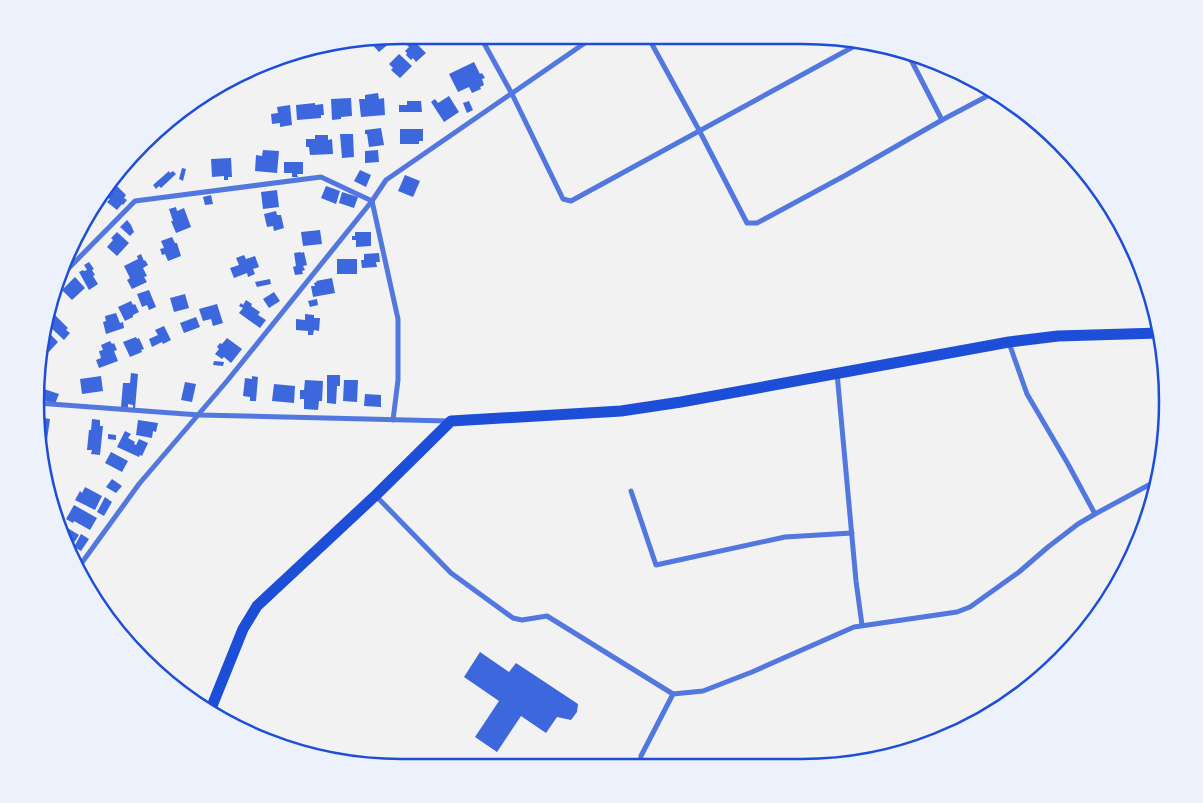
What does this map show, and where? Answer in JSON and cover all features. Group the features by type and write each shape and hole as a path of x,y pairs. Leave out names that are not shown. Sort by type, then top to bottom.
{"main road":[{"path":"213,705 243,629 257,606 452,421 621,411 1009,342 1058,336 1152,333"}],"street":[{"path":"484,44 512,94 563,199 571,201 852,48"},
{"path":"82,562 139,484 199,415 372,201 386,180 584,44"},
{"path":"652,44 747,223 757,223 986,96"},
{"path":"912,62 942,120"},
{"path":"71,266 135,201 321,177 372,201"},
{"path":"372,201 398,319 398,380 393,420"},
{"path":"1009,342 1027,394 1095,514"},
{"path":"837,373 856,581 862,625"},
{"path":"44,403 199,415 452,421"},
{"path":"376,495 452,573 513,618 522,620 548,616 673,694 703,691 752,672 854,627 957,612 970,607 1019,572 1078,524 1149,485"},
{"path":"631,491 656,565 785,538 852,533"},
{"path":"641,759 673,694"}],"building":[{"path":"417,44 426,53 416,62 413,58 411,60 406,55 405,51 409,47 407,45"},
{"path":"373,45 388,45 379,52"},
{"path":"399,54 412,66 400,78 391,70 393,68 389,64"},
{"path":"474,62 480,74 482,73 485,78 482,79 484,85 480,87 481,89 472,93 469,87 458,92 449,74"},
{"path":"378,93 379,99 384,98 385,115 361,117 359,99 365,99 365,95"},
{"path":"449,96 459,112 444,122 431,102 435,99 438,103"},
{"path":"351,98 352,116 332,120 331,99"},
{"path":"407,101 421,101 422,112 399,112 399,105 407,105"},
{"path":"469,101 473,110 467,113 463,103"},
{"path":"315,103 315,105 323,104 324,115 321,115 321,118 297,120 296,105"},
{"path":"290,105 292,125 280,127 280,123 272,124 271,114 278,113 277,107"},
{"path":"381,128 384,145 369,147 365,130"},
{"path":"400,129 423,129 423,141 419,141 419,144 400,144"},
{"path":"340,134 353,134 354,157 342,158"},
{"path":"315,135 328,135 328,140 332,139 333,154 310,155 309,147 306,147 306,139 315,139"},
{"path":"263,150 279,151 277,173 255,171 256,155 262,156"},
{"path":"378,150 379,162 365,163 365,151"},
{"path":"231,158 232,177 224,180 224,176 212,177 211,159"},
{"path":"284,162 303,162 303,174 297,174 298,177 292,177 292,173 284,173"},
{"path":"182,168 186,169 183,181 179,179"},
{"path":"360,170 371,175 366,187 354,181"},
{"path":"169,171 170,173 173,171 176,174 161,188 159,186 156,189 153,185"},
{"path":"405,175 420,181 413,197 398,191"},
{"path":"117,186 126,195 124,198 127,200 117,210 107,202 110,199 108,198"},
{"path":"326,186 340,191 336,204 321,198"},
{"path":"277,190 279,207 263,209 261,192"},
{"path":"342,192 358,197 354,208 339,203"},
{"path":"211,195 213,204 205,205 203,197"},
{"path":"176,207 177,211 184,208 191,227 176,233 169,209"},
{"path":"276,211 277,215 281,215 284,228 274,231 273,226 267,227 264,214"},
{"path":"127,220 134,232 130,236 120,227"},
{"path":"320,230 322,244 303,246 301,232"},
{"path":"117,232 129,243 117,256 107,247 113,240 111,238"},
{"path":"355,232 371,232 371,246 356,247 356,240 352,240"},
{"path":"172,237 175,243 177,243 181,256 168,261 165,254 162,255 160,249 164,248 161,241"},
{"path":"304,252 307,265 303,266 305,270 302,271 303,274 295,275 293,267 296,266 294,253"},
{"path":"379,253 380,262 376,262 377,267 362,268 361,260 364,260 364,254"},
{"path":"141,254 148,265 143,268 147,276 144,277 147,282 132,289 127,280 130,278 124,266 138,259 137,256"},
{"path":"244,255 246,259 255,256 259,267 253,269 255,274 248,277 247,273 234,278 230,268 239,265 236,258"},
{"path":"337,259 357,259 357,274 337,274"},
{"path":"89,262 94,269 92,270 95,275 93,276 98,284 89,290 79,272 87,270 84,265"},
{"path":"75,277 85,288 72,300 62,290"},
{"path":"332,278 335,293 313,297 311,286 315,286 314,283 316,281"},
{"path":"270,279 271,284 257,287 255,282"},
{"path":"149,290 156,307 149,310 147,305 142,307 137,294"},
{"path":"274,292 280,301 269,308 263,299"},
{"path":"185,294 189,308 174,312 170,298"},
{"path":"317,299 318,305 310,307 308,301"},
{"path":"246,300 260,312 258,315 266,320 260,328 239,313 243,308 239,306 241,303 243,305"},
{"path":"131,301 139,312 125,321 118,307"},
{"path":"217,304 223,323 213,326 211,319 203,321 199,309"},
{"path":"116,313 120,323 123,322 124,328 106,334 103,322 106,321 105,316"},
{"path":"305,314 314,315 314,318 320,318 319,331 314,330 313,335 308,335 308,331 296,330 296,319 305,320"},
{"path":"55,315 68,328 66,330 70,333 64,340 52,329"},
{"path":"196,317 200,327 184,333 180,323"},
{"path":"164,326 171,340 152,347 149,339 158,335 155,330"},
{"path":"51,335 58,342 47,354"},
{"path":"136,337 137,339 139,338 144,349 141,350 142,352 130,357 123,342"},
{"path":"227,338 242,349 231,363 224,357 222,359 215,354 219,349 217,347 220,343 222,344"},
{"path":"110,341 112,344 114,343 117,350 114,351 118,361 99,368 96,360 101,358 99,351 103,350 101,345"},
{"path":"214,361 224,362 223,366 213,365"},
{"path":"131,373 138,374 135,409 133,405 128,404 128,408 121,407 123,383 130,383"},
{"path":"327,375 340,375 340,386 337,386 336,404 327,403"},
{"path":"101,376 103,391 82,394 80,379"},
{"path":"252,376 258,377 256,401 250,401 250,397 243,396 245,378 252,379"},
{"path":"305,380 323,381 322,401 319,401 318,410 304,409 304,399 300,399 300,390 304,390"},
{"path":"344,380 358,380 357,402 343,401"},
{"path":"185,382 196,384 192,402 181,400"},
{"path":"274,384 295,386 294,403 272,401"},
{"path":"45,389 59,394 55,404 44,400"},
{"path":"365,394 381,395 381,407 364,406"},
{"path":"45,418 50,419 46,440"},
{"path":"92,419 100,420 100,426 103,426 100,455 91,454 92,450 87,450"},
{"path":"138,420 158,423 156,432 153,431 152,438 136,435"},
{"path":"125,431 131,434 128,438 135,442 134,444 136,445 139,439 148,443 142,456 140,455 139,457 117,447"},
{"path":"108,434 116,435 116,440 108,439"},
{"path":"111,452 128,461 122,472 105,463"},
{"path":"112,479 122,486 116,493 106,487"},
{"path":"85,487 102,496 95,510 75,500 80,491 82,493"},
{"path":"105,497 112,502 104,516 97,512"},
{"path":"74,505 97,518 90,530 74,521 73,523 66,519"},
{"path":"67,528 79,535 74,544"},
{"path":"81,534 89,539 81,551 75,546"},
{"path":"480,652 509,672 516,663 578,704 577,712 571,720 557,717 546,733 521,716 497,752 475,737 499,701 464,677"}]}
